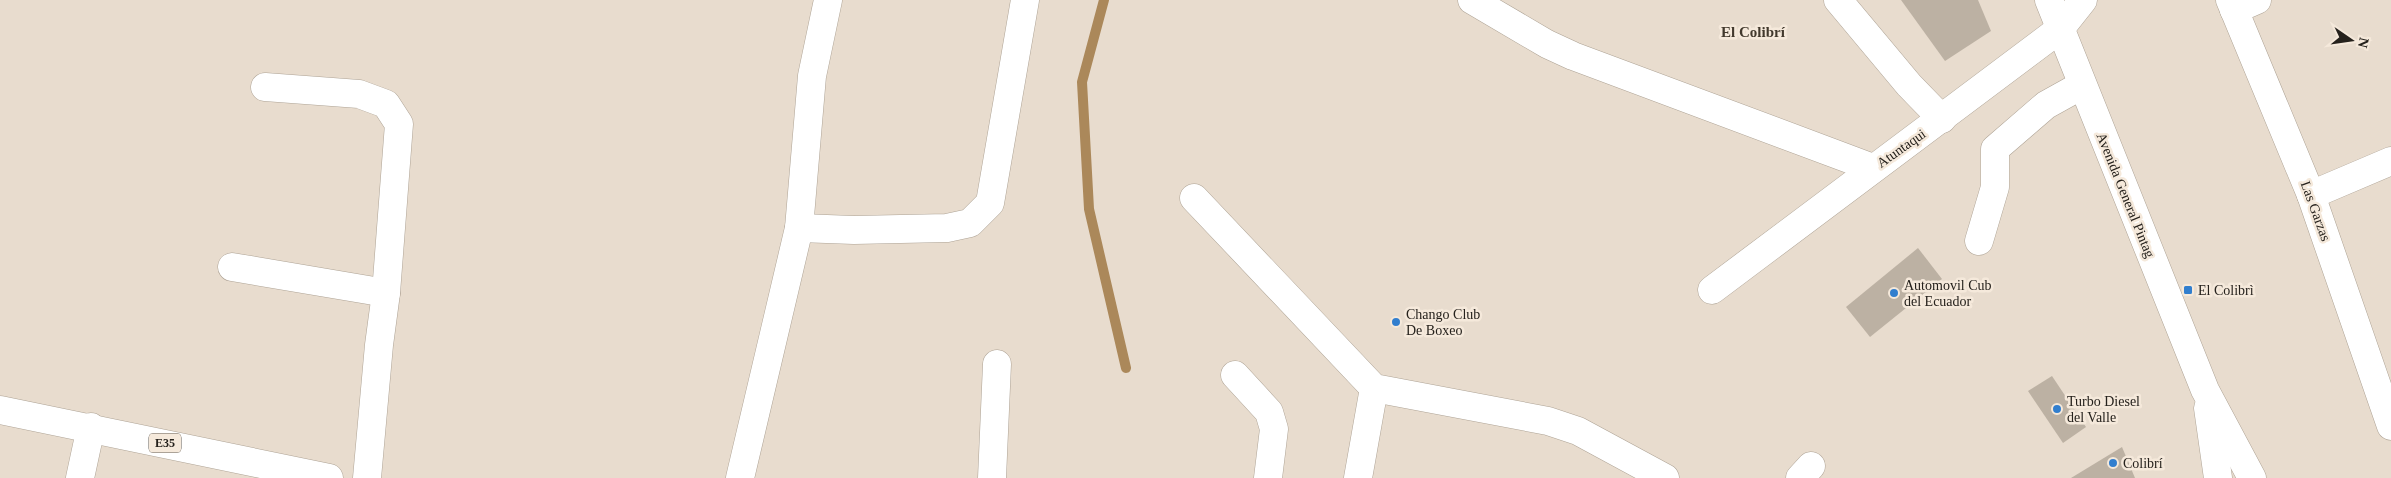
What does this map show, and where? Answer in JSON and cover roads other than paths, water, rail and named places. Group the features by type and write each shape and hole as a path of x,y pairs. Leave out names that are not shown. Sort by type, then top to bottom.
{"main road":[{"path":"740,478 799,228 812,76 828,0"},
{"path":"799,228 854,230 947,228 970,223 990,204 1025,0"},
{"path":"1472,0 1547,44 1573,56 1873,168"},
{"path":"1838,0 1909,85 1942,119"},
{"name":"Avenida General Pintag","path":"2049,0 2205,390 2252,478"},
{"name":"Atuntaqui","path":"1712,290 2060,29 2083,0"},
{"name":"Las Garzas","path":"2240,3 2384,385 2391,426"},
{"path":"1979,241 1995,186 1995,149 2046,106 2082,85"},
{"path":"265,87 359,94 386,104 399,124 386,293 379,345 367,478"},
{"path":"2311,195 2391,161"},
{"path":"1194,198 1374,388 1571,428 1665,478"},
{"path":"232,267 386,293"},
{"path":"992,478 997,364"},
{"path":"1235,375 1269,412 1274,429 1268,478"},
{"path":"1358,478 1374,388"},
{"name":"Avenida General Pintag","path":"2205,390 2218,478"},
{"name":"E35","path":"0,410 312,476"},
{"path":"80,478 91,428"}],"waterway":[{"path":"1104,0 1082,82 1089,209 1126,368"}],"place":[{"name":"El Colibrì","path":"2188,290"},
{"name":"Automovil Cub del Ecuador","path":"1894,293"},
{"name":"Chango Club De Boxeo","path":"1396,322"},
{"name":"Turbo Diesel del Valle","path":"2057,409"},
{"name":"Colibrí","path":"2113,463"}],"district":[{"name":"El Colibrí","path":"1753,32"}]}
